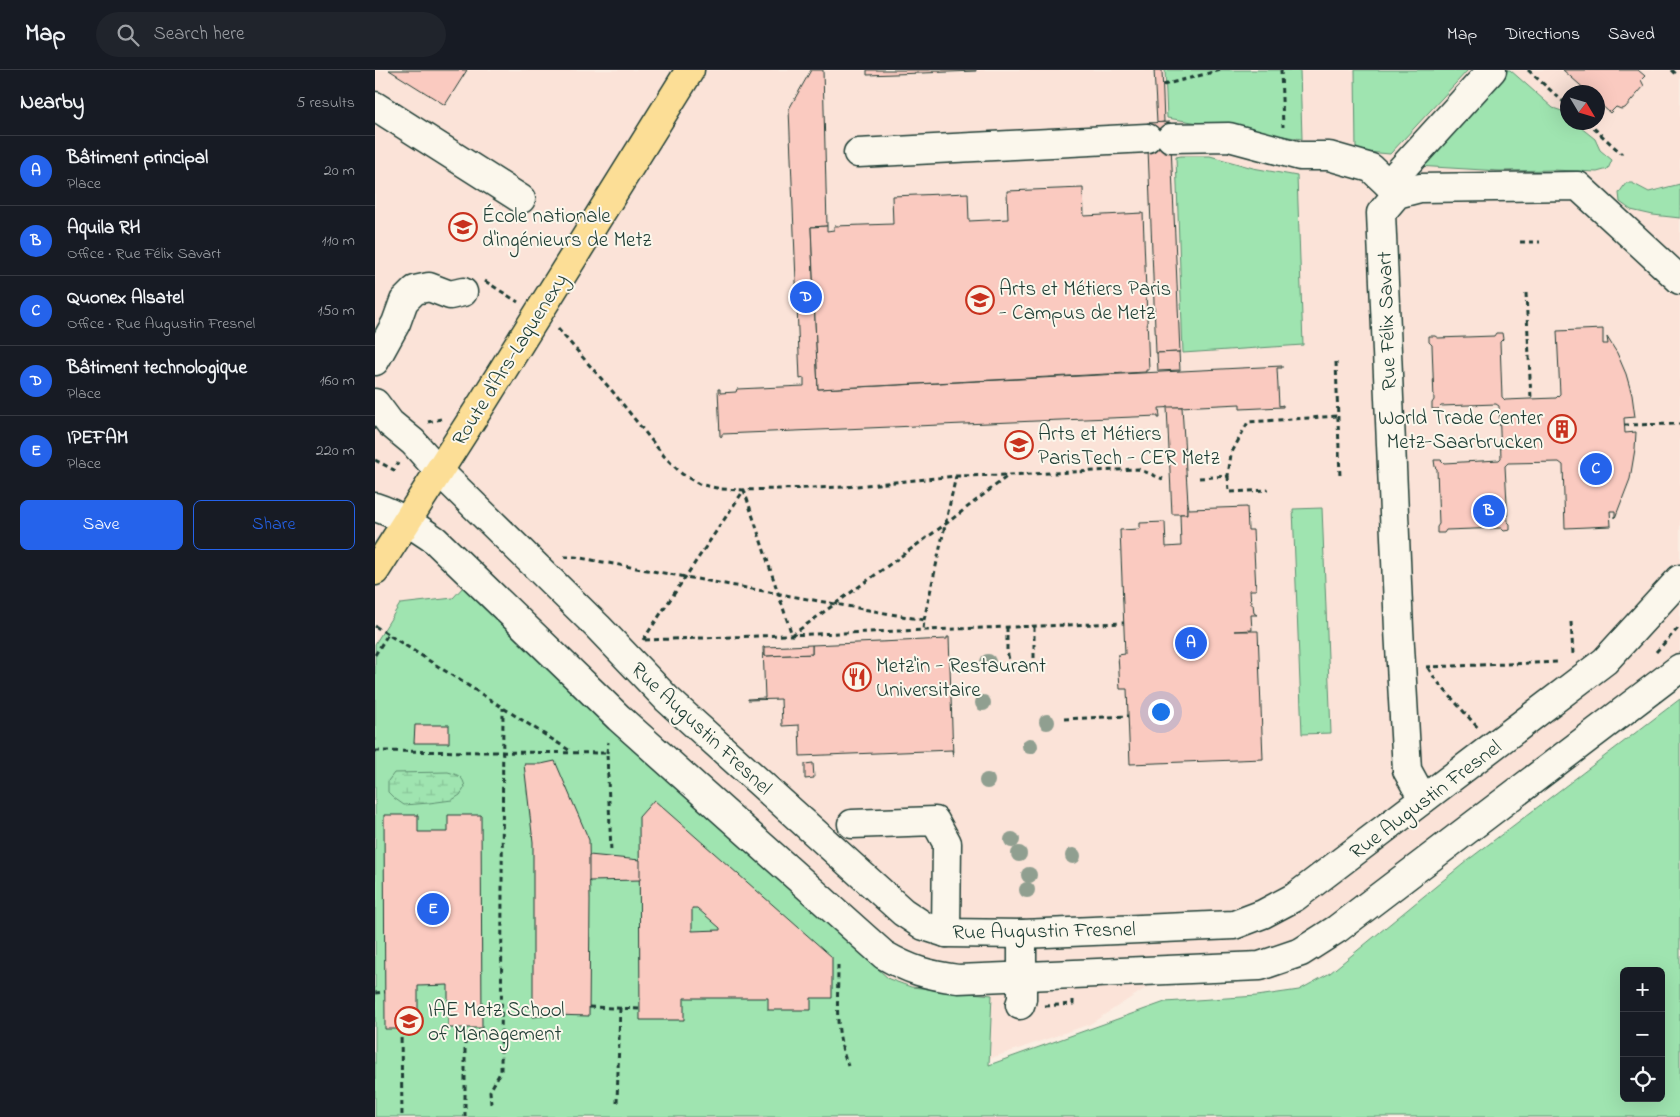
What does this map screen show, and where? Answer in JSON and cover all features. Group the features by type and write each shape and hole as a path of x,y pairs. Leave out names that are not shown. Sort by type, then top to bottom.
{"main road":[{"name":"Route d'Ars-Laquenexy","path":"375,571 690,70"}],"street":[{"name":"Rue Félix Savart","path":"1423,799 1407,770 1381,213 1393,189 1492,70"},
{"path":"375,106 521,199"},
{"path":"858,153 1159,138 1229,137 1301,156 1329,156 1371,168 1393,189 1578,186 1680,280"},
{"path":"375,322 405,275"},
{"path":"375,361 396,323 405,301 415,290 429,287 450,295 463,292"},
{"name":"Rue Augustin Fresnel","path":"375,403 390,423 413,442 439,471 597,627 667,700 903,912 924,926 946,933 1021,934 1234,925 1263,914 1295,897 1494,746 1578,669 1605,661 1680,580"},
{"path":"375,507 407,521 435,540 619,718 883,955 906,968 931,975 957,979 1260,966 1301,952 1337,929 1680,668"},
{"path":"852,824 935,821 947,843 946,933"},
{"path":"1020,1005 1022,999 1021,934"}],"path":[{"path":"1163,85 1221,70"},
{"path":"1281,70 1283,152"},
{"path":"1529,70 1560,99"},
{"path":"1672,70 1678,76"},
{"path":"1596,130 1622,154"},
{"path":"1520,242 1540,242"},
{"path":"497,289 508,296"},
{"path":"1526,293 1531,399"},
{"path":"554,325 569,339 647,437 682,474 699,484 721,489 744,490 846,487 956,476 1138,469 1163,479"},
{"path":"1336,362 1340,478"},
{"path":"1268,490 1229,492 1228,476 1231,454 1248,422 1338,416"},
{"path":"1624,425 1680,424"},
{"path":"793,635 947,523 1009,475"},
{"path":"923,630 956,476"},
{"path":"1199,478 1228,476"},
{"path":"744,490 642,640 1124,623"},
{"path":"744,490 793,635"},
{"path":"564,557 575,557 685,576 924,620"},
{"path":"1401,666 1578,669 1571,622"},
{"path":"375,626 573,752"},
{"path":"1034,626 1034,664"},
{"path":"1007,627 1007,651 1010,664"},
{"path":"375,655 388,634"},
{"path":"1428,667 1436,680 1494,746"},
{"path":"491,1104 490,1091 501,1071 503,708"},
{"path":"1064,719 1128,716"},
{"path":"609,740 607,743 607,753 611,852"},
{"path":"375,751 607,753"},
{"path":"838,965 837,1024 841,1048 848,1066"},
{"path":"375,993 385,992"},
{"path":"589,1008 640,1009"},
{"path":"617,1103 620,1008"},
{"path":"465,1028 465,1117"},
{"path":"401,1029 402,1117"}],"shaded area":[{"path":"375,70 1680,70 1680,684 1318,962 1266,982 1208,982 1149,986 1090,1024 821,1117 375,1117"}],"green space":[{"path":"1165,70 1300,70 1302,139 1167,118"},
{"path":"1355,70 1468,70 1390,154 1356,151"},
{"path":"1505,70 1510,70 1553,108 1560,110 1560,130 1584,130 1595,139 1600,150 1612,160 1608,169 1597,172 1553,170 1500,171 1417,166"},
{"path":"1210,156 1253,168 1297,176 1303,345 1183,353 1176,157"},
{"path":"1626,183 1632,183 1649,192 1680,184 1680,218 1631,210 1620,202 1619,193"},
{"path":"1322,508 1331,733 1302,734 1293,509"},
{"path":"465,585 693,801 889,979 911,987 992,995 989,1065 1165,1002 1257,996 1299,990 1330,973 1468,860 1680,699 1680,1117 375,1117 375,644 400,604 453,598"},
{"path":"448,772 460,776 465,787 460,795 452,800 404,805 388,792 388,781 394,773"}],"building":[{"path":"389,70 467,70 445,105"},
{"path":"811,70 823,70 827,226 811,227 818,389 1282,366 1282,368 1277,368 1279,406 1283,405 1283,407 1240,409 1240,404 1159,408 1160,418 1158,416 722,434 722,437 720,436 718,389 720,389 720,393 736,392 737,389 804,386 804,378 800,379 789,109"},
{"path":"867,70 976,70 976,71 867,75"},
{"path":"1154,70 1162,70 1164,122 1157,123"},
{"path":"1563,70 1638,70 1645,76 1641,80 1644,86 1625,108 1616,107 1610,113 1605,108 1605,85 1580,85"},
{"path":"1170,122 1180,352 1156,353 1147,123"},
{"name":"Arts et Métiers Paris - Campus de Metz","path":"1083,188 1084,216 1143,213 1149,370 1146,370 1146,372 818,389 811,227 827,226 827,231 834,230 834,226 893,224 892,196 968,193 969,221 1008,219 1007,191"},
{"name":"World Trade Center Metz-Saarbrucken","path":"1603,329 1603,344 1608,344 1607,337 1617,353 1632,395 1635,417 1624,418 1625,433 1636,432 1630,479 1615,518 1615,511 1610,511 1611,526 1565,528 1563,465 1559,462 1508,463 1505,466 1510,530 1504,531 1501,528 1446,530 1444,533 1437,533 1439,524 1437,469 1434,460 1441,460 1444,463 1499,460 1501,458 1499,406 1496,404 1441,406 1438,409 1432,409 1434,400 1432,345 1429,342 1429,336 1438,338 1494,336 1496,333 1502,333 1503,339 1500,342 1502,397 1505,400 1556,398 1560,394 1557,331"},
{"path":"1179,352 1180,370 1158,371 1157,353"},
{"path":"1167,407 1182,407 1188,503 1187,514 1172,514"},
{"path":"1187,502 1189,509 1247,507 1248,530 1253,530 1256,590 1250,590 1251,604 1253,604 1254,613 1257,615 1251,615 1252,630 1234,631 1258,631 1263,759 1130,764 1127,689 1120,689 1118,655 1125,654 1120,530 1140,529 1140,523 1165,522 1166,547 1181,546 1180,514 1187,514"},
{"name":"Metz'in - Restaurant Universitaire","path":"949,637 953,757 952,750 800,756 799,725 782,726 781,699 748,700 765,698 763,647 765,647 765,656 812,654 812,645 947,639"},
{"path":"812,645 812,654 765,656 765,647"},
{"path":"415,725 449,725 449,743 414,743"},
{"path":"555,761 589,840 589,1016 553,1015 533,1017 533,842 524,764 541,764"},
{"path":"813,763 814,778 805,779 805,764"},
{"path":"654,800 832,957 832,998 811,998 811,1010 768,1010 768,998 684,998 684,1020 640,1020 639,817","holes":["692,908 697,908 720,928 720,930 692,931"]},
{"path":"384,815 418,815 418,832 448,832 448,815 481,815 482,1028 448,1028 448,985 418,986 418,1029 385,1029"},
{"path":"589,855 640,860 640,880 589,881"}],"place":[{"name":"École nationale d'ingénieurs de Metz","path":"463,227"},
{"name":"Bâtiment technologique","path":"806,297"},
{"name":"Arts et Métiers Paris - Campus de Metz","path":"980,300"},
{"name":"World Trade Center Metz-Saarbrucken","path":"1562,429"},
{"name":"Arts et Métiers ParisTech - CER Metz","path":"1019,445"},
{"name":"Quonex Alsatel","path":"1596,469"},
{"name":"Aquila RH","path":"1489,511"},
{"name":"Bâtiment principal","path":"1191,643"},
{"name":"Metz'in - Restaurant Universitaire","path":"857,677"},
{"name":"IPEFAM","path":"433,909"},
{"name":"IAE Metz School of Management","path":"409,1021"}]}
